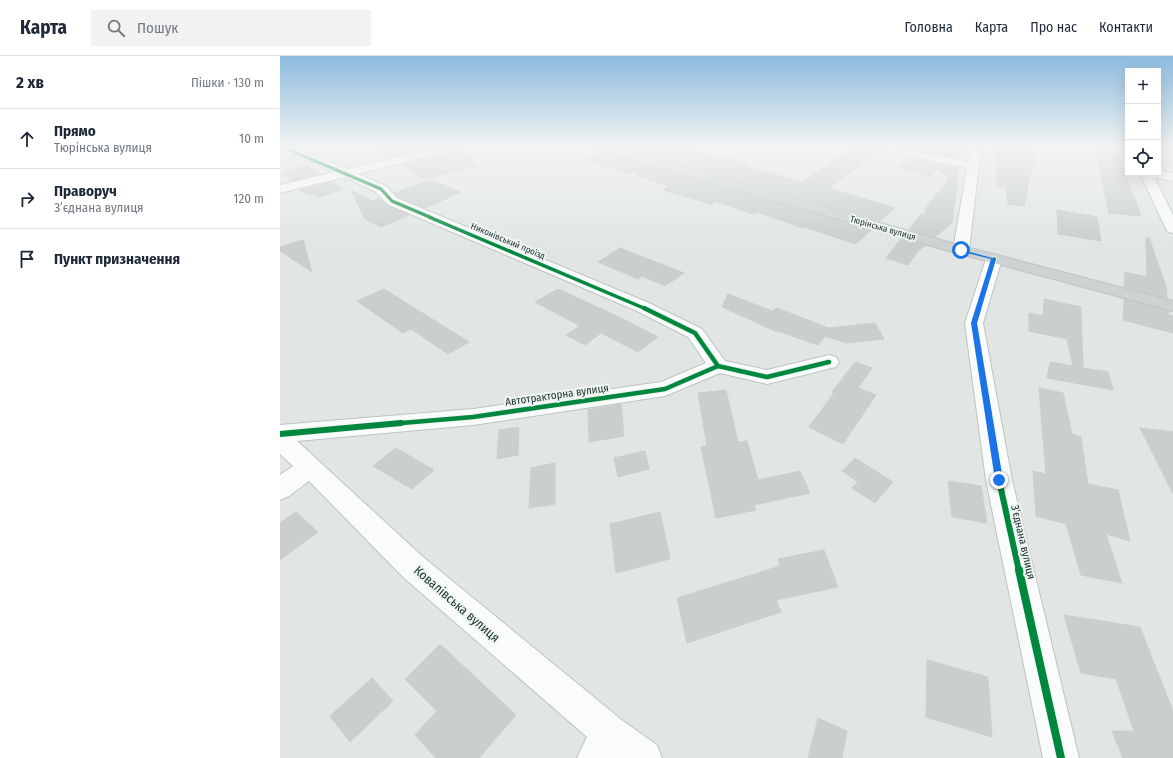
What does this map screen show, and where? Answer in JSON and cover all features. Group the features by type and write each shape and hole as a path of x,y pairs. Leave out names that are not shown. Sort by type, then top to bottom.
{"main road":[{"name":"Тюрінська вулиця","path":"710,179 961,250 1173,306"}],"street":[{"path":"280,189 322,179"},
{"name":"Никонівський проїзд","path":"359,179 381,189 392,201 643,307 695,333 718,366"},
{"path":"961,250 970,179"},
{"path":"1149,179 1173,229"},
{"name":"З’єднана вулиця","path":"994,259 974,323 999,480 1060,758"},
{"path":"718,366 767,377 829,362"},
{"name":"Автотракторна вулиця","path":"280,434 473,417 665,389 718,366"},
{"name":"Ковалівська вулиця","path":"280,440 603,746 644,758"},
{"path":"280,489 310,467"}],"building":[{"path":"289,179 300,179 291,181"},
{"path":"647,179 693,179 871,230 856,244 757,212 753,214 715,201 711,204 663,190 669,186"},
{"path":"728,179 791,179 803,182 808,179 842,179 829,188 895,208 880,221"},
{"path":"949,179 958,179 952,223 935,237 909,229 921,214 924,215 926,208"},
{"path":"996,179 1030,179 1024,206 1008,204 1006,187 997,186"},
{"path":"1101,179 1127,179 1141,216 1109,213"},
{"path":"430,180 461,192 425,208 398,197 394,193"},
{"path":"332,182 344,189 318,197 314,194 310,195 299,190"},
{"path":"351,190 372,201 379,198 386,205 409,215 381,227 365,219"},
{"path":"1057,210 1097,217 1101,241 1058,234"},
{"path":"1146,238 1149,238 1166,286 1167,298 1124,287 1125,272 1147,277"},
{"path":"901,239 925,246 919,250 908,265 886,258"},
{"path":"303,240 312,272 280,251 280,247"},
{"path":"620,248 684,273 665,286 642,276 638,279 598,262"},
{"path":"384,289 469,342 448,354 411,329 403,333 357,301"},
{"path":"558,289 658,337 638,352 601,333 585,345 566,335 580,326 535,302"},
{"path":"728,294 772,311 777,308 828,328 875,323 884,339 846,343 825,336 818,345 778,331 777,332 722,307"},
{"path":"1044,299 1081,307 1083,368 1108,372 1113,390 1047,378 1050,362 1073,366 1067,339 1029,331 1029,313 1043,316"},
{"path":"1124,299 1168,311 1169,315 1173,316 1173,333 1123,320"},
{"path":"855,362 872,368 858,388 876,395 843,444 809,427 834,393 832,392"},
{"path":"1039,388 1063,393 1072,434 1081,437 1088,484 1118,490 1130,541 1106,534 1122,583 1081,575 1066,524 1036,516 1033,471 1046,474"},
{"path":"726,390 738,442 747,441 758,480 800,471 810,493 754,505 756,510 716,518 701,447 707,446 698,393"},
{"path":"621,404 624,436 589,442 588,410"},
{"path":"519,427 518,455 497,459 499,430"},
{"path":"1140,428 1173,432 1173,494"},
{"path":"396,448 434,470 412,489 373,466"},
{"path":"645,451 649,469 618,477 614,458"},
{"path":"855,458 893,482 875,503 852,488 858,482 842,471"},
{"path":"555,463 555,504 529,508 531,468"},
{"path":"948,481 981,486 987,523 952,517"},
{"path":"296,512 318,532 280,560 280,523"},
{"path":"660,512 670,559 616,573 610,524"},
{"path":"824,550 838,587 776,600 781,612 687,643 677,598 780,566 778,559"},
{"path":"1064,615 1140,627 1173,711 1173,758 1123,758 1112,731 1134,731 1116,679 1081,673"},
{"path":"440,644 516,715 479,758 436,758 415,735 437,711 405,679"},
{"path":"927,660 988,677 992,737 926,717"},
{"path":"372,678 393,701 350,742 330,716"},
{"path":"818,718 847,731 842,758 808,758"}],"cycle path":[{"path":"359,179 381,189 392,201 643,307 695,333 718,366"},
{"path":"994,259 974,323 999,480 1061,758"},
{"path":"280,434 473,417 665,389 718,366 767,377 829,362"}],"route":[{"path":"961,250 994,259 974,323 999,480"}]}
